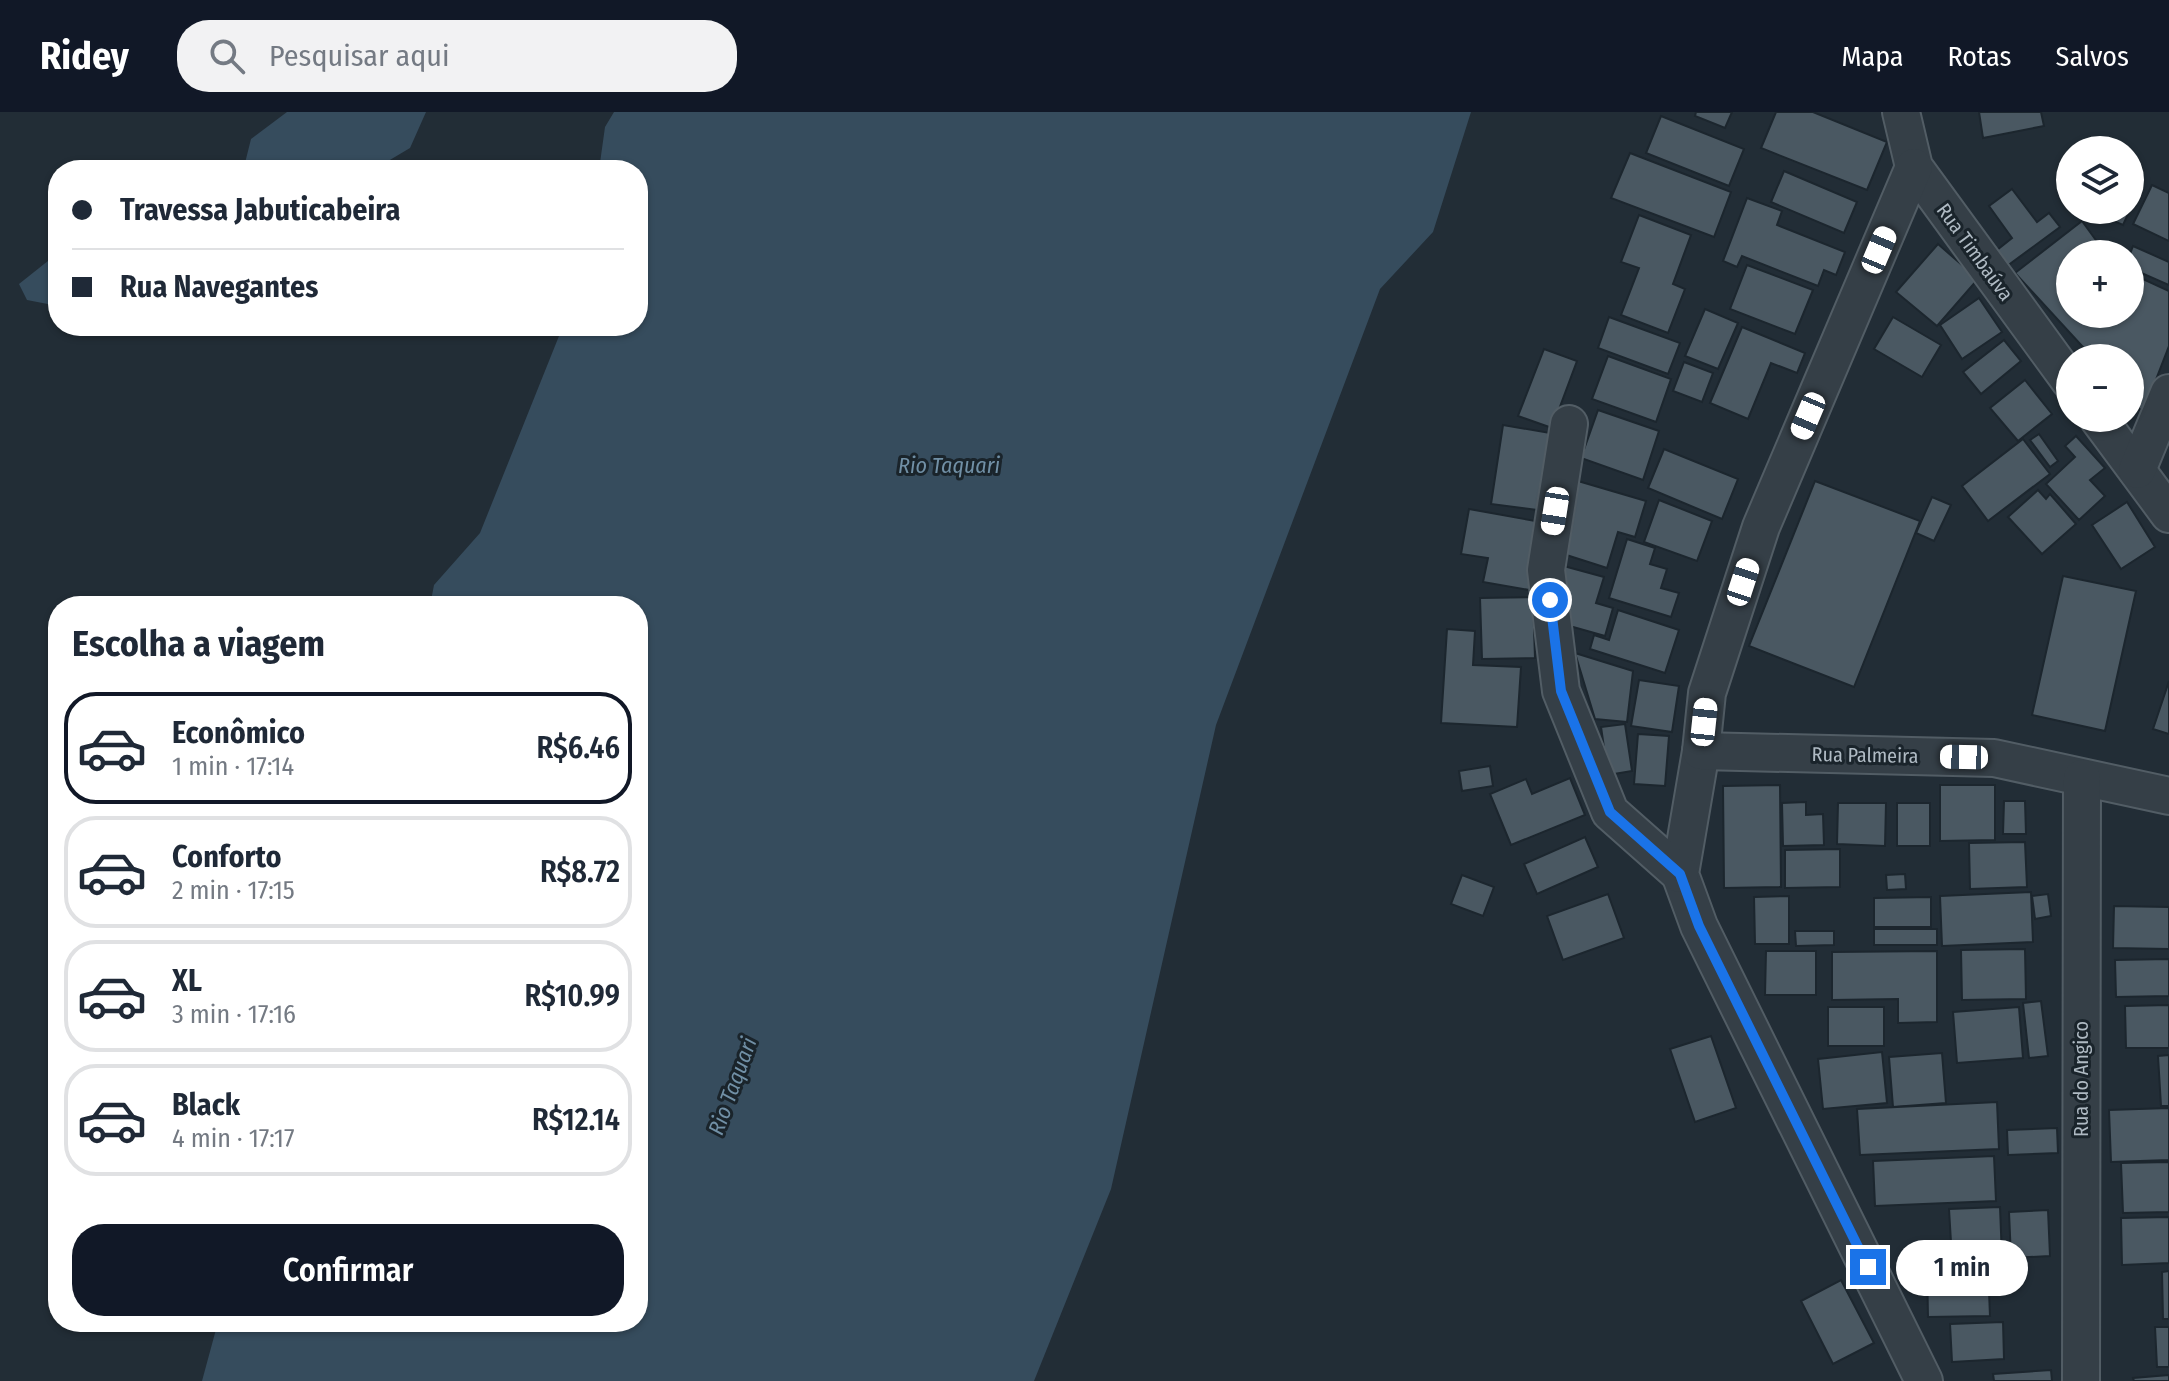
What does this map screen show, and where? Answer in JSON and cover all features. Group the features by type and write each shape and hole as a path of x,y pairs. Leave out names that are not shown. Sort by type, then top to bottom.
{"street":[{"name":"Rua Timbaúva","path":"1901,112 1914,167 2056,362"},
{"path":"1680,874 1701,751 1707,693 1761,527 1914,167"},
{"path":"2137,470 2169,393"},
{"path":"1569,424 1546,570 1561,691 1610,812 1680,874 1699,926 1924,1381"},
{"path":"2108,432 2169,514"},
{"name":"Rua Palmeira","path":"1701,751 1994,758 2169,796"},
{"name":"Rua do Angico","path":"2081,1381 2082,778"}],"water":[{"path":"287,112 426,112 410,148 390,160 246,160 251,139"},
{"name":"Rio Taquari","path":"614,112 1471,112 1433,232 1380,289 1216,725 1111,1189 1034,1381 202,1381 215,1332 648,1332 648,596 432,596 434,585 480,533 559,336 648,336 648,160 600,160 605,127"},
{"path":"48,261 48,304 27,300 19,284"}],"building":[{"path":"1696,112 1732,112 1725,128 1695,116"},
{"path":"1776,112 1813,112 1887,142 1867,190 1761,148"},
{"path":"1979,112 2041,112 2044,126 1983,138"},
{"path":"1661,116 1744,149 1729,186 1646,153"},
{"path":"1630,153 1731,192 1714,237 1611,198"},
{"path":"1784,171 1857,202 1844,233 1771,202"},
{"path":"2152,185 2169,193 2169,241 2133,224 2144,224 2144,201"},
{"path":"2012,189 2037,222 2049,213 2060,227 2003,269 1992,254 2012,238 1989,206"},
{"path":"1747,198 1782,211 1777,225 1845,252 1836,275 1824,270 1818,286 1742,256 1737,267 1723,261"},
{"path":"1639,215 1691,235 1673,284 1685,289 1668,333 1621,315 1639,268 1621,262"},
{"path":"2078,224 2084,224 2096,240 2058,240"},
{"path":"2056,241 2056,318 2015,273"},
{"path":"1938,244 1978,279 1937,326 1896,292"},
{"path":"2144,251 2169,262 2169,285 2144,274"},
{"path":"1747,265 1813,290 1795,334 1730,309"},
{"path":"2144,279 2169,291 2169,346 2144,410 2144,344 2080,344 2065,328 2144,328"},
{"path":"1979,298 2002,332 1962,359 1940,325"},
{"path":"1705,309 1738,323 1718,369 1685,356"},
{"path":"1609,317 1680,343 1668,374 1598,348"},
{"path":"1893,317 1941,345 1922,377 1874,349"},
{"path":"1742,327 1805,353 1797,373 1771,363 1748,419 1710,403"},
{"path":"2004,340 2021,361 1981,394 1963,372"},
{"path":"1544,349 1577,361 1552,428 1518,416"},
{"path":"1608,356 1671,379 1656,422 1592,399"},
{"path":"1684,362 1713,373 1702,402 1673,391"},
{"path":"2025,380 2052,414 2018,441 1990,408"},
{"path":"1598,410 1659,431 1643,480 1581,458"},
{"path":"1503,425 1556,434 1545,511 1491,504"},
{"path":"2039,434 2058,461 2050,467 2030,440"},
{"path":"2076,436 2105,468 2090,480 2105,496 2079,520 2046,484 2075,457 2065,446"},
{"path":"2023,439 2050,474 1988,521 1962,486"},
{"path":"1664,449 1738,479 1722,519 1648,488"},
{"path":"1578,481 1646,501 1635,537 1618,532 1607,568 1557,552"},
{"path":"1815,481 1920,521 1854,687 1749,646"},
{"path":"2038,490 2046,499 2050,494 2076,524 2042,554 2008,517"},
{"path":"1932,497 1951,505 1934,541 1916,533"},
{"path":"1659,500 1712,521 1697,561 1644,542"},
{"path":"2127,502 2155,547 2121,569 2092,525"},
{"path":"1469,509 1541,522 1529,590 1483,582 1488,558 1461,554"},
{"path":"1627,539 1655,548 1650,564 1667,569 1661,588 1679,593 1671,617 1609,598"},
{"path":"1560,565 1604,577 1596,603 1613,608 1605,636 1566,625"},
{"path":"2063,576 2136,591 2105,731 2032,715"},
{"path":"1533,597 1535,658 1482,659 1480,598"},
{"path":"1618,610 1679,630 1665,673 1590,649 1594,635 1609,640"},
{"path":"1447,629 1475,631 1473,665 1521,667 1517,727 1441,723"},
{"path":"1575,653 1633,671 1627,722 1595,719"},
{"path":"1639,680 1679,686 1672,732 1631,726"},
{"path":"2169,681 2169,734 2153,729"},
{"path":"1625,724 1632,771 1608,775 1601,727"},
{"path":"1638,734 1669,736 1665,786 1634,784"},
{"path":"1490,766 1493,786 1462,791 1459,771"},
{"path":"1570,778 1585,815 1511,845 1490,794 1526,779 1532,794"},
{"path":"1780,785 1781,887 1724,888 1723,786"},
{"path":"1940,785 1995,785 1995,840 1940,841"},
{"path":"2004,801 2025,801 2026,834 2003,834"},
{"path":"1806,802 1806,815 1823,814 1824,845 1783,846 1782,803"},
{"path":"1838,803 1886,803 1885,846 1837,844"},
{"path":"1897,803 1930,803 1930,846 1897,846"},
{"path":"1585,837 1598,867 1537,894 1524,864"},
{"path":"2025,842 2027,887 1970,889 1969,843"},
{"path":"1840,849 1840,887 1785,888 1785,850"},
{"path":"1905,874 1906,889 1887,890 1886,875"},
{"path":"1462,875 1494,887 1483,916 1451,904"},
{"path":"2031,892 2033,942 1942,946 1940,896"},
{"path":"1608,894 1624,938 1563,960 1547,916"},
{"path":"2048,894 2051,916 2035,919 2032,896"},
{"path":"1789,896 1789,944 1755,944 1754,897"},
{"path":"1931,897 1931,927 1874,927 1874,898"},
{"path":"2114,906 2169,907 2169,949 2113,948"},
{"path":"1874,929 1937,929 1937,945 1874,945"},
{"path":"1795,931 1834,931 1834,945 1796,946"},
{"path":"2025,949 2026,999 1962,1000 1961,950"},
{"path":"1766,951 1816,951 1816,995 1765,995"},
{"path":"1937,951 1937,1022 1898,1023 1898,999 1832,1000 1832,952"},
{"path":"2169,959 2169,996 2116,997 2115,960"},
{"path":"2041,1001 2048,1056 2029,1058 2023,1003"},
{"path":"2169,1005 2169,1048 2126,1048 2125,1006"},
{"path":"1828,1007 1884,1007 1884,1046 1828,1046"},
{"path":"2019,1007 2023,1058 1957,1063 1953,1012"},
{"path":"1711,1036 1736,1108 1695,1122 1670,1049"},
{"path":"1882,1052 1887,1103 1823,1109 1818,1059"},
{"path":"1942,1053 1946,1103 1893,1107 1889,1057"},
{"path":"2169,1055 2169,1106 2161,1106 2158,1056"},
{"path":"1997,1102 1999,1149 1860,1155 1857,1109"},
{"path":"2169,1108 2169,1160 2111,1162 2109,1110"},
{"path":"2057,1128 2058,1153 2008,1155 2007,1130"},
{"path":"1994,1156 1996,1201 1875,1206 1873,1161"},
{"path":"2169,1162 2169,1212 2123,1213 2121,1163"},
{"path":"2000,1207 2002,1257 1952,1259 1949,1209"},
{"path":"2048,1210 2050,1256 2011,1258 2009,1212"},
{"path":"2169,1217 2169,1263 2122,1265 2121,1218"},
{"path":"1988,1265 1990,1316 1928,1317 1927,1266"},
{"path":"2169,1271 2169,1319 2163,1319 2162,1272"},
{"path":"1841,1280 1874,1343 1833,1364 1801,1301"},
{"path":"2003,1322 2004,1359 1952,1362 1950,1324"},
{"path":"2155,1327 2169,1327 2169,1367 2157,1367"},
{"path":"2051,1370 2052,1381 1994,1381 1993,1374"},
{"path":"2169,1375 2169,1381 2134,1381 2133,1378"}],"route":[{"path":"1550,600 1561,691 1610,812 1680,874 1699,926 1868,1267"}]}
